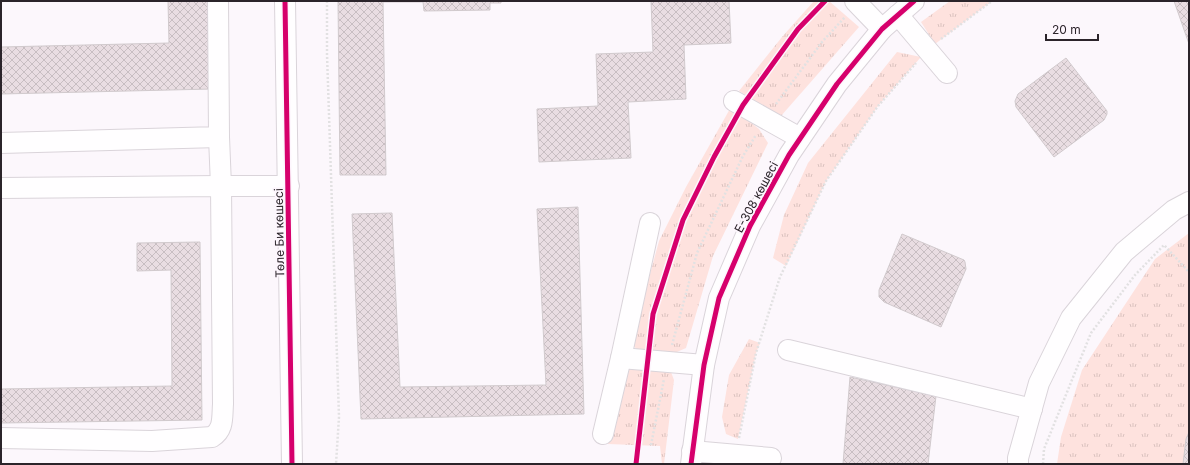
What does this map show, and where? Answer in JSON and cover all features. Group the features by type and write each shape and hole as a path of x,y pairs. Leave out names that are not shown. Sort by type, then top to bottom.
{"street":[{"path":"1,438 152,441 212,437 218,433 221,428 223,404 218,1"},
{"name":"Төле Би көшесі","path":"285,1 289,186 292,464"},
{"name":"Е-308 көшесі","path":"692,458 704,366 719,298 750,226 789,155 836,84 882,30 914,1"},
{"path":"856,2 882,30"},
{"path":"898,15 948,73"},
{"path":"734,101 800,138"},
{"path":"1,143 219,137"},
{"path":"1,188 289,186"},
{"path":"1018,464 1018,458 1039,383 1070,318 1124,252 1174,210 1189,202"},
{"path":"602,434 621,358 650,223"},
{"path":"788,350 1032,409"},
{"path":"621,358 704,366"},
{"path":"692,458 736,455 770,458"}],"path":[{"path":"327,1 327,54 339,417 336,464"},
{"path":"736,455 756,353 780,277 826,181 878,106 928,50 992,1"},
{"path":"651,445 668,362 697,253 743,156 765,119 822,42 856,2"},
{"path":"1043,464 1044,449 1091,333 1100,321 1135,275 1164,245 1189,272"}],"green space":[{"path":"814,1 829,1 859,27 781,116 739,91 782,37"},
{"path":"950,1 992,1 935,44 921,22"},
{"path":"897,52 921,57 878,106 826,181 786,266 773,258 784,215 808,163"},
{"path":"731,107 759,129 768,143 713,256 686,348 670,355 640,352 631,344 659,241 686,187"},
{"path":"1189,233 1189,432 1186,439 1183,464 1057,464 1061,437 1082,370 1155,259"},
{"path":"749,339 760,343 756,353 738,439 726,434 722,417 729,375"},
{"path":"625,369 671,372 674,380 664,464 662,464 660,446 608,444 614,385"}],"building":[{"path":"168,1 210,1 212,89 1,94 1,47 169,43"},
{"path":"338,1 501,1 501,3 490,3 490,10 424,11 423,2 383,2 386,175 340,175"},
{"path":"651,1 729,1 731,43 684,45 686,99 628,102 631,158 539,162 537,109 598,106 596,54 653,52"},
{"path":"1174,1 1189,1 1189,44"},
{"path":"1066,58 1107,111 1107,114 1104,120 1054,157 1016,107 1015,101 1018,94"},
{"path":"578,207 584,414 361,419 352,214 392,213 400,387 546,385 537,209"},
{"path":"902,234 964,260 965,262 966,269 941,327 884,302 879,297 879,290"},
{"path":"200,242 202,420 1,423 1,389 172,386 171,270 137,271 137,243"},
{"path":"850,377 936,396 928,464 843,464"},
{"path":"1189,432 1189,464 1183,464 1186,439"}],"cycle path":[{"path":"285,1 292,464"},
{"path":"636,464 653,314 683,220 714,157 743,105 798,29 825,1"},
{"path":"691,464 704,365 719,298 750,226 789,155 837,84 882,29 914,1"}]}
